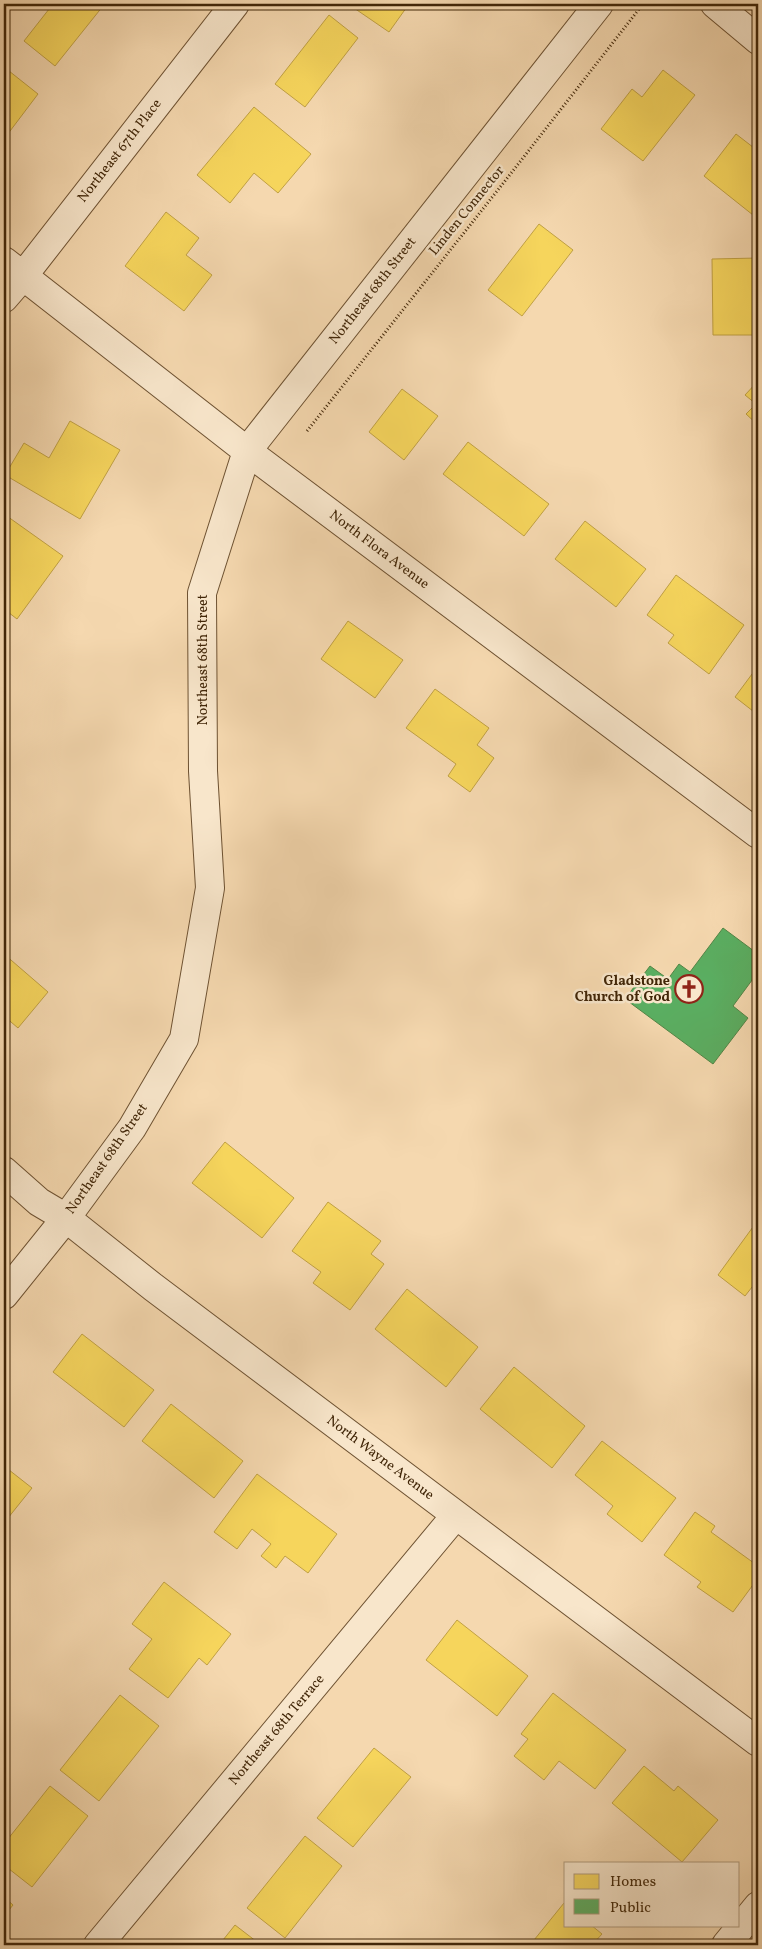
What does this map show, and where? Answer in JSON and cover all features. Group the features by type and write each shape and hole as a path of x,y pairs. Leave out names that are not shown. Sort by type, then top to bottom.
{"street":[{"name":"Northeast 67th Place","path":"4,298 14,268 235,4"},
{"name":"Northeast 68th Street","path":"4,1295 66,1218 132,1128 184,1039 210,888 203,772 202,593 247,451 599,4"},
{"path":"715,4 758,40"},
{"name":"North Flora Avenue","path":"14,268 247,451 758,834"},
{"name":"North Wayne Avenue","path":"4,1171 39,1202 66,1218 161,1293 758,1742"},
{"name":"Northeast 68th Terrace","path":"98,1945 456,1515"},
{"path":"726,1945 758,1906"}],"path":[{"name":"Linden Connector","path":"307,431 505,182 643,4"}],"building: Homes":[{"path":"53,4 101,4 103,6 55,66 24,41"},
{"path":"357,4 409,4 389,32 354,8"},
{"path":"329,15 358,38 305,107 275,84"},
{"path":"4,67 38,94 4,139"},
{"path":"663,70 695,95 643,161 601,129 632,89 642,97"},
{"path":"254,107 311,154 278,193 254,173 230,203 197,175"},
{"path":"736,134 758,151 758,219 704,176"},
{"path":"166,212 199,238 186,255 212,275 184,311 125,266"},
{"path":"539,224 573,250 522,316 488,290"},
{"path":"758,258 758,335 713,335 712,259"},
{"path":"758,381 758,425 746,414 756,404 745,395"},
{"path":"402,389 438,416 404,460 369,432"},
{"path":"70,421 120,450 80,519 5,475 24,443 49,458"},
{"path":"468,442 549,504 524,536 443,474"},
{"path":"4,514 63,556 17,619 4,609"},
{"path":"585,521 646,569 616,607 555,559"},
{"path":"676,575 744,625 709,674 668,643 674,635 647,615"},
{"path":"348,621 403,660 375,698 321,659"},
{"path":"758,666 758,715 735,697"},
{"path":"435,689 489,728 477,745 494,758 470,792 448,776 456,764 406,728"},
{"path":"4,954 48,992 18,1028 4,1016"},
{"path":"225,1142 294,1198 262,1238 192,1183"},
{"path":"328,1202 381,1241 371,1254 384,1264 350,1310 313,1283 321,1272 292,1251"},
{"path":"758,1220 758,1284 756,1282 745,1296 718,1275"},
{"path":"407,1289 478,1347 446,1387 375,1329"},
{"path":"82,1334 154,1390 124,1427 53,1372"},
{"path":"514,1367 585,1426 552,1468 480,1409"},
{"path":"171,1404 243,1461 214,1498 142,1441"},
{"path":"602,1441 676,1498 642,1542 607,1514 613,1506 575,1475"},
{"path":"4,1466 32,1488 4,1523"},
{"path":"257,1474 337,1534 308,1573 285,1556 276,1568 261,1556 271,1544 252,1529 237,1549 214,1532"},
{"path":"695,1512 715,1526 711,1532 758,1566 758,1578 733,1612 697,1587 701,1582 664,1555"},
{"path":"164,1582 231,1634 207,1665 199,1658 168,1698 129,1669 152,1639 132,1624"},
{"path":"457,1620 528,1676 497,1716 426,1660"},
{"path":"553,1693 626,1750 595,1789 559,1761 544,1780 514,1756 528,1739 521,1734"},
{"path":"120,1695 159,1726 99,1801 60,1770"},
{"path":"374,1748 411,1777 353,1847 317,1818"},
{"path":"644,1766 674,1791 678,1786 718,1820 682,1862 612,1803"},
{"path":"50,1786 88,1816 32,1887 4,1865 4,1844"},
{"path":"305,1836 342,1866 285,1938 247,1908"},
{"path":"4,1897 13,1905 4,1916"},
{"path":"564,1903 564,1926 592,1926 602,1934 592,1945 530,1945"},
{"path":"235,1925 261,1945 219,1945"}],"building: Public":[{"name":"Gladstone Church of God","path":"723,928 758,954 758,972 733,1006 748,1018 713,1064 625,999 650,966 668,979 679,964 690,972"}],"place":[{"name":"Gladstone Church of God","path":"689,989"}]}
